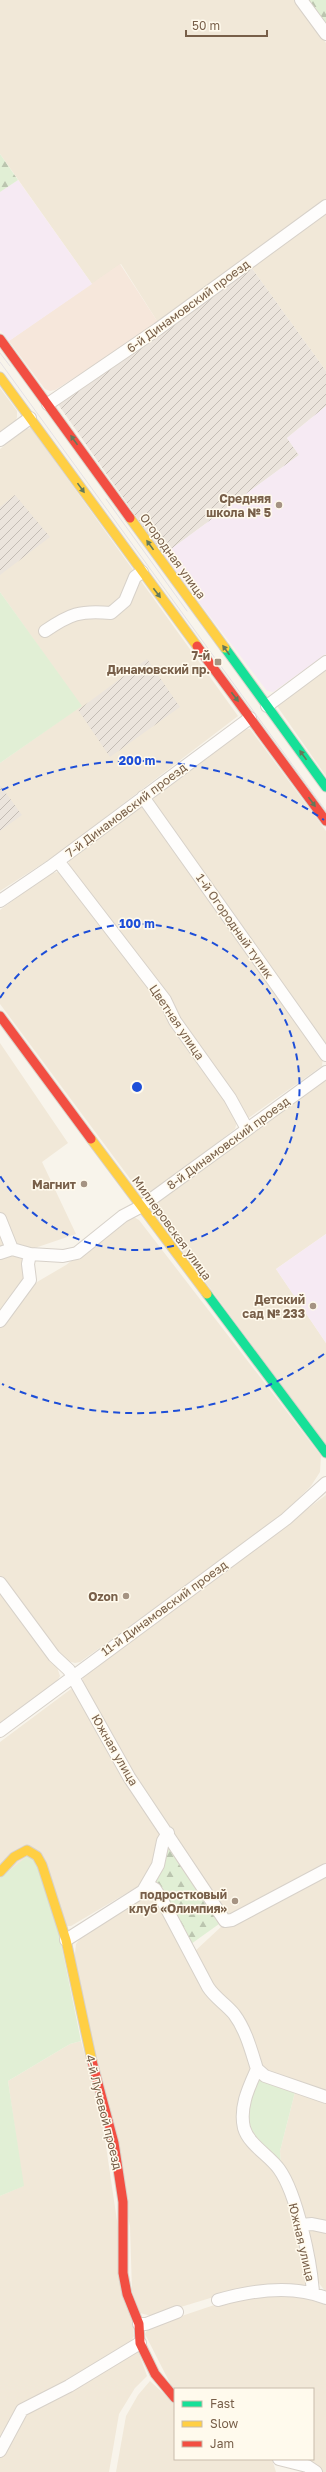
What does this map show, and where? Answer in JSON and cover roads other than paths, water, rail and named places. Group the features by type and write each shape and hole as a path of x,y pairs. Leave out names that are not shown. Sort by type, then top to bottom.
{"street":[{"path":"301,0 326,34"},
{"name":"6-й Динамовский проезд","path":"48,404 158,329 326,206"},
{"name":"Огородная улица","path":"0,339 326,787"},
{"path":"0,377 326,821"},
{"path":"0,440 30,418"},
{"path":"44,631 67,616 95,611 111,613 125,601 135,577 142,572"},
{"path":"267,706 326,662"},
{"name":"7-й Динамовский проезд","path":"0,901 58,861 250,718"},
{"name":"1-й Огородный тупик","path":"143,797 326,1055"},
{"name":"Цветная улица","path":"58,861 165,1000 175,1021 230,1098 247,1129"},
{"name":"Миллеровская улица","path":"0,1016 326,1453"},
{"name":"8-й Динамовский проезд","path":"6,1251 63,1256 77,1253 123,1216 142,1206 326,1072"},
{"path":"0,1219 6,1251"},
{"path":"0,1321 30,1280 28,1264 30,1254"},
{"name":"11-й Динамовский проезд","path":"0,1731 286,1519 326,1483"},
{"name":"Южная улица","path":"0,1583 54,1656 73,1676 129,1776 168,1833 224,1921 232,1920 326,1870"},
{"path":"66,1940 143,1891 158,1865 163,1841 168,1833"},
{"name":"4-й Лучевой проезд","path":"0,1872 21,1852 31,1850 37,1854 48,1880 60,1929 66,1940 87,2042 114,2143 123,2202 123,2273 127,2294 139,2324 140,2343"},
{"path":"147,1884 154,1889 162,1900 208,1987 215,1997 233,2013 243,2027 257,2069 265,2076 326,2097"},
{"name":"Южная улица","path":"257,2069 244,2100 244,2128 250,2139 280,2170 301,2225 313,2293"},
{"path":"301,2225 312,2224 326,2227"},
{"path":"218,2300 236,2294 275,2290 297,2290 313,2293 326,2298"},
{"path":"139,2324 146,2324 177,2312"},
{"path":"0,2451 22,2410 69,2386 140,2343 155,2374 174,2397"},
{"path":"280,2464 308,2466 316,2472"}],"tram line":[{"path":"0,353 10,366"},
{"path":"0,362 326,811"},
{"path":"106,499 187,611"}],"place":[{"name":"Средняя школа № 5","path":"279,505"},
{"name":"7-й Динамовский пр.","path":"218,662"},
{"name":"Магнит","path":"84,1184"},
{"name":"Детский сад № 233","path":"313,1306"},
{"name":"Ozon","path":"126,1596"},
{"name":"подростковый клуб «Олимпия»","path":"235,1901"}]}
